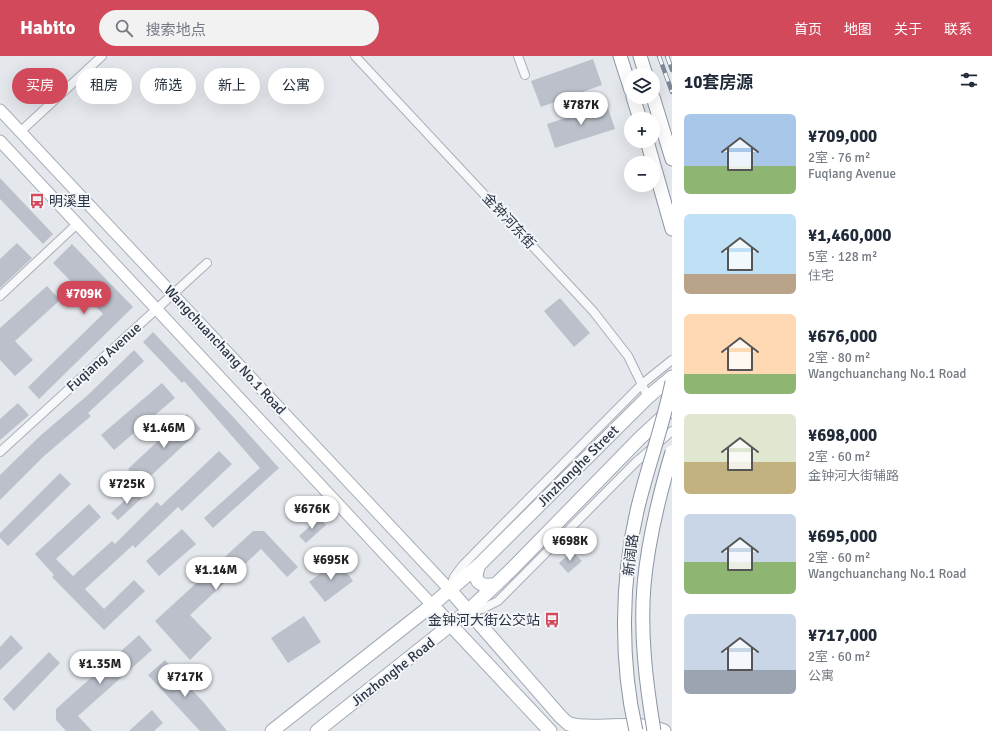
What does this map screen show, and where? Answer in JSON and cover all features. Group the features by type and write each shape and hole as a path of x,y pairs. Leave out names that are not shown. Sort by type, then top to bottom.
{"main road":[{"path":"620,56 624,68"},
{"path":"640,56 644,68"},
{"path":"655,104 672,159"},
{"name":"Wangchuanchang No.1 Road","path":"0,110 450,590"},
{"name":"Wangchuanchang No.1 Road","path":"2,146 77,224 432,605"},
{"path":"649,148 672,229"},
{"name":"Jinzhonghe Street","path":"432,605 479,565 648,396 672,377"},
{"name":"新阔路","path":"636,731 626,666 626,611 629,554 637,511 668,402 672,382"},
{"name":"Jinzhonghe Road","path":"317,731 468,611 497,584 640,438 672,409"},
{"name":"新阔路","path":"654,731 646,685 644,586 657,503 672,452"},
{"path":"479,565 476,579 480,584 486,586 497,584"},
{"path":"450,590 560,716 570,725 591,729 653,726 664,731"},
{"path":"432,605 550,731"},
{"name":"Jinzhonghe Road","path":"272,731 432,605"}],"street":[{"path":"20,132 102,56"},
{"name":"金钟河东街","path":"355,56 593,311 628,356 648,396"},
{"path":"518,56 525,75"},
{"path":"0,296 77,224"},
{"name":"Fuqiang Avenue","path":"0,452 207,263"},
{"path":"450,590 454,577 463,565 642,384 672,360"},
{"path":"468,611 482,609 498,601 636,462 672,431"}],"building":[{"path":"593,59 602,85 541,107 531,81"},
{"path":"607,105 615,129 555,148 547,124"},
{"path":"0,178 53,234 43,244 0,199"},
{"path":"17,243 32,258 0,288 0,259"},
{"path":"72,244 133,307 39,399 28,387 103,314 53,263"},
{"path":"47,286 60,300 15,341 33,360 15,376 0,360 0,328"},
{"path":"560,298 590,333 574,347 544,311"},
{"path":"153,332 279,468 213,528 204,518 260,468 184,381 182,383 143,342"},
{"path":"134,350 144,361 88,413 91,416 44,456 0,500 0,475 40,436 89,394"},
{"path":"162,383 175,398 114,450 101,435"},
{"path":"18,403 29,415 0,440 0,419"},
{"path":"187,414 201,429 142,484 128,469"},
{"path":"219,451 232,464 182,511 178,507 135,548 133,545 85,589 104,609 134,580 145,591 104,630 52,577 54,575 35,554 89,504 101,517 56,559 73,576 112,541 115,544 157,502 161,506"},
{"path":"60,473 71,484 8,546 0,538 0,533"},
{"path":"136,490 143,497 118,520 111,513"},
{"path":"319,518 326,525 306,543 299,536"},
{"path":"182,529 196,544 159,576 146,561"},
{"path":"253,531 264,531 298,567 287,577 261,549 190,615 212,638 190,660 155,621"},
{"path":"572,551 582,561 568,573 559,563"},
{"path":"338,560 353,581 325,602 309,582"},
{"path":"304,616 321,642 288,663 271,638"},
{"path":"11,635 23,648 0,670 0,647"},
{"path":"139,635 152,650 78,716 92,731 66,731 56,720 56,709"},
{"path":"49,652 60,663 14,711 3,699"},
{"path":"165,660 227,731 200,731 148,675"},
{"path":"152,710 163,723 154,731 129,731"}],"railway":[{"path":"659,56 672,92"},
{"path":"667,56 672,70"}],"place":[{"name":"明溪里","path":"37,201"},
{"name":"金钟河大街公交站","path":"552,620"}]}
